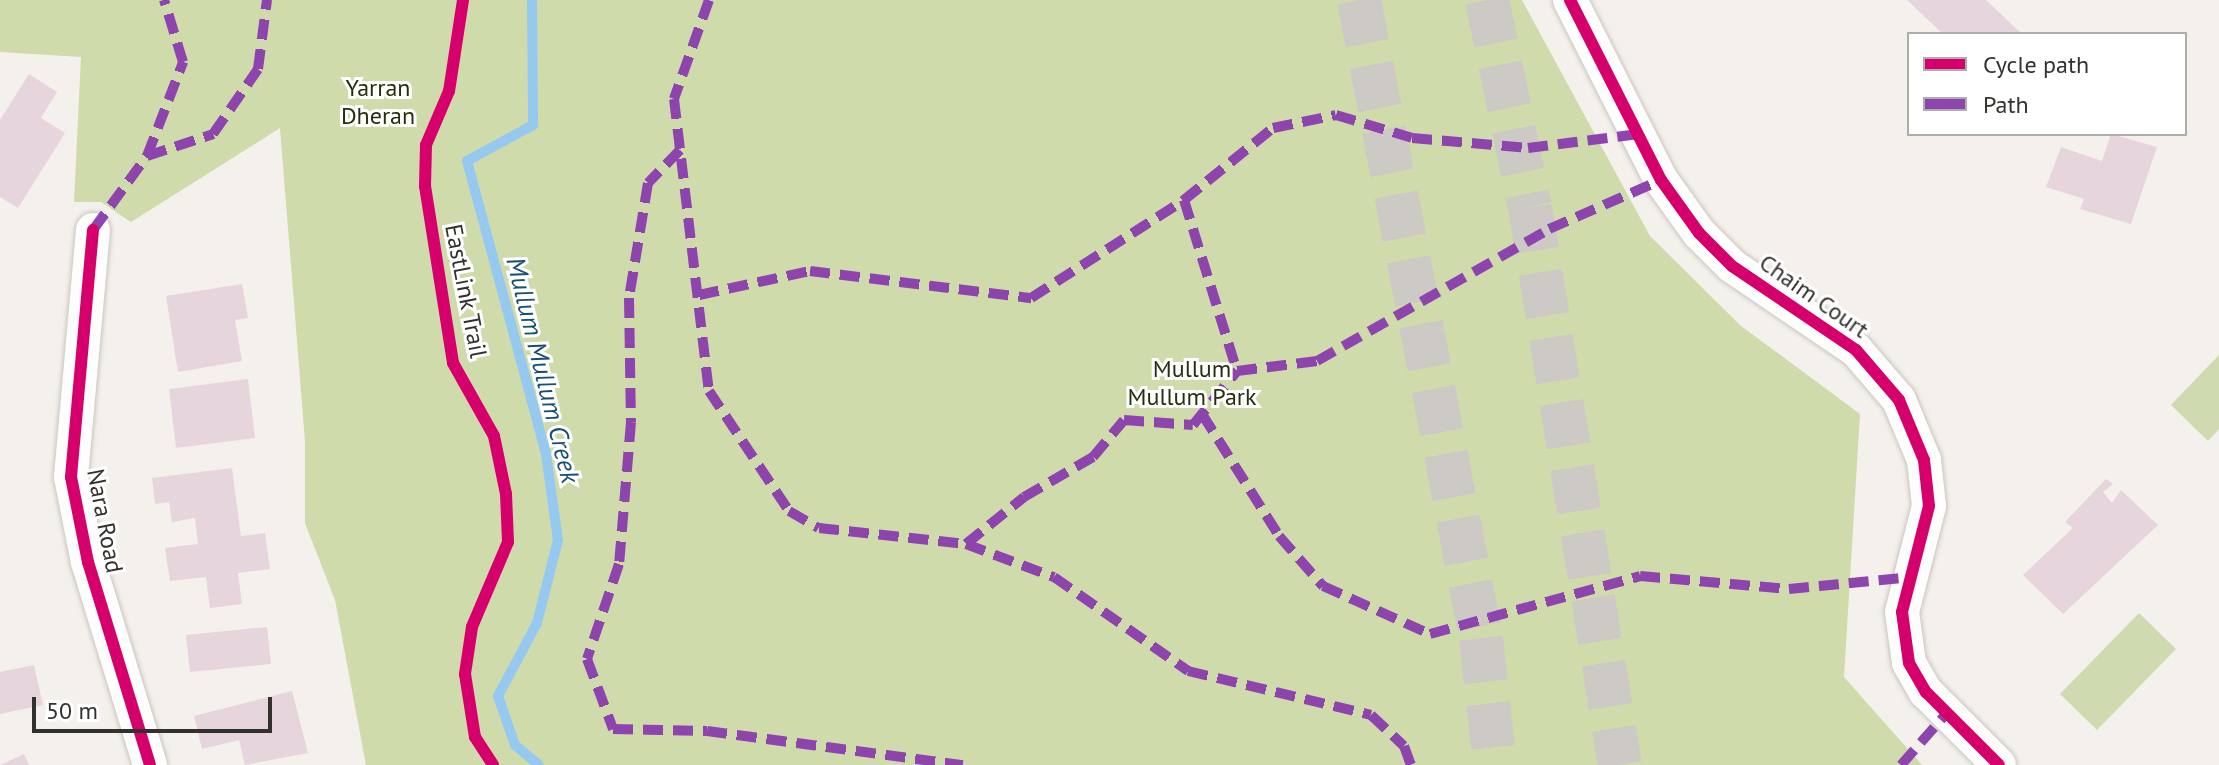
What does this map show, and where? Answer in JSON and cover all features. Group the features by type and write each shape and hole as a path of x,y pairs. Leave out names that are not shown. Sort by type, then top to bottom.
{"street":[{"name":"Chaim Court","path":"1570,0 1661,180 1699,233 1732,266 1856,350 1899,400 1917,437 1928,495 1926,527 1901,624 1909,663 1926,692 1999,765"},
{"name":"Nara Road","path":"93,230 71,477 88,562 150,765"}],"green space":[{"name":"Mullum Mullum Park","path":"0,0 1522,0 1650,236 1741,326 1860,414 1844,677 1922,765 366,765 335,600 305,523 305,441 280,128 131,222 101,202 74,202 81,57 0,52"},
{"path":"2219,355 2219,429 2208,441 2171,405"},
{"path":"2139,613 2176,649 2097,730 2060,694"}],"building":[{"path":"1907,0 1986,0 2020,32 1941,32"},
{"path":"29,74 57,92 41,118 65,133 18,208 0,197 0,120"},
{"path":"2110,136 2157,147 2131,224 2080,209 2084,199 2046,187 2061,147 2102,161"},
{"path":"242,284 248,318 235,320 242,361 178,372 166,296"},
{"path":"248,379 255,438 176,448 169,389"},
{"path":"232,468 241,536 265,533 270,569 238,573 242,604 210,608 206,577 170,581 165,548 198,544 195,518 172,522 169,502 155,504 152,478"},
{"path":"2106,479 2113,484 2103,492 2112,503 2121,490 2158,525 2063,614 2023,575 2073,528 2065,522"},
{"path":"267,627 271,664 190,672 186,635"},
{"path":"34,665 43,705 0,714 0,672"},
{"path":"292,691 308,753 245,765 239,740 202,749 194,716"},
{"path":"24,754 29,765 0,765"}],"waterway":[{"name":"Mullum Mullum Creek","path":"532,0 533,125 467,161 546,454 558,540 537,623 498,696 515,745 539,765"}],"tunnel":[{"path":"1359,0 1481,638 1495,765"},
{"path":"1487,0 1530,207 1620,765"}],"marked path":[{"path":"147,156 183,62 164,0"},
{"path":"93,230 147,156 213,134 258,69 267,0"},
{"path":"709,0 674,99 709,391 789,511 819,528 966,544 1054,577 1188,671 1371,715 1404,746 1411,765"},
{"path":"699,295 810,271 1031,298 1184,200 1273,128 1336,115 1412,138 1528,148 1639,134"},
{"path":"680,150 648,183 629,298 631,422 619,564 587,659 613,729 707,731 963,765"},
{"path":"966,544 1024,497 1093,457 1124,420 1193,425 1237,371 1317,361 1549,229 1661,180"},
{"path":"1184,200 1237,371"},
{"path":"1202,414 1279,536 1323,586 1430,634 1640,576 1789,589 1912,577"},
{"path":"1901,765 1946,714"}],"cycle path":[{"name":"EastLink Trail","path":"463,0 449,91 426,145 425,186 453,363 494,436 506,494 508,542 472,627 465,674 475,737 493,765"},
{"path":"1570,0 1661,180 1699,233 1732,266 1856,350 1899,400 1924,460 1929,506 1902,612 1909,663 1926,692 1999,765"},
{"path":"93,230 71,477 88,562 150,765"}],"park label":[{"name":"Yarran Dheran","path":"378,102"}]}
